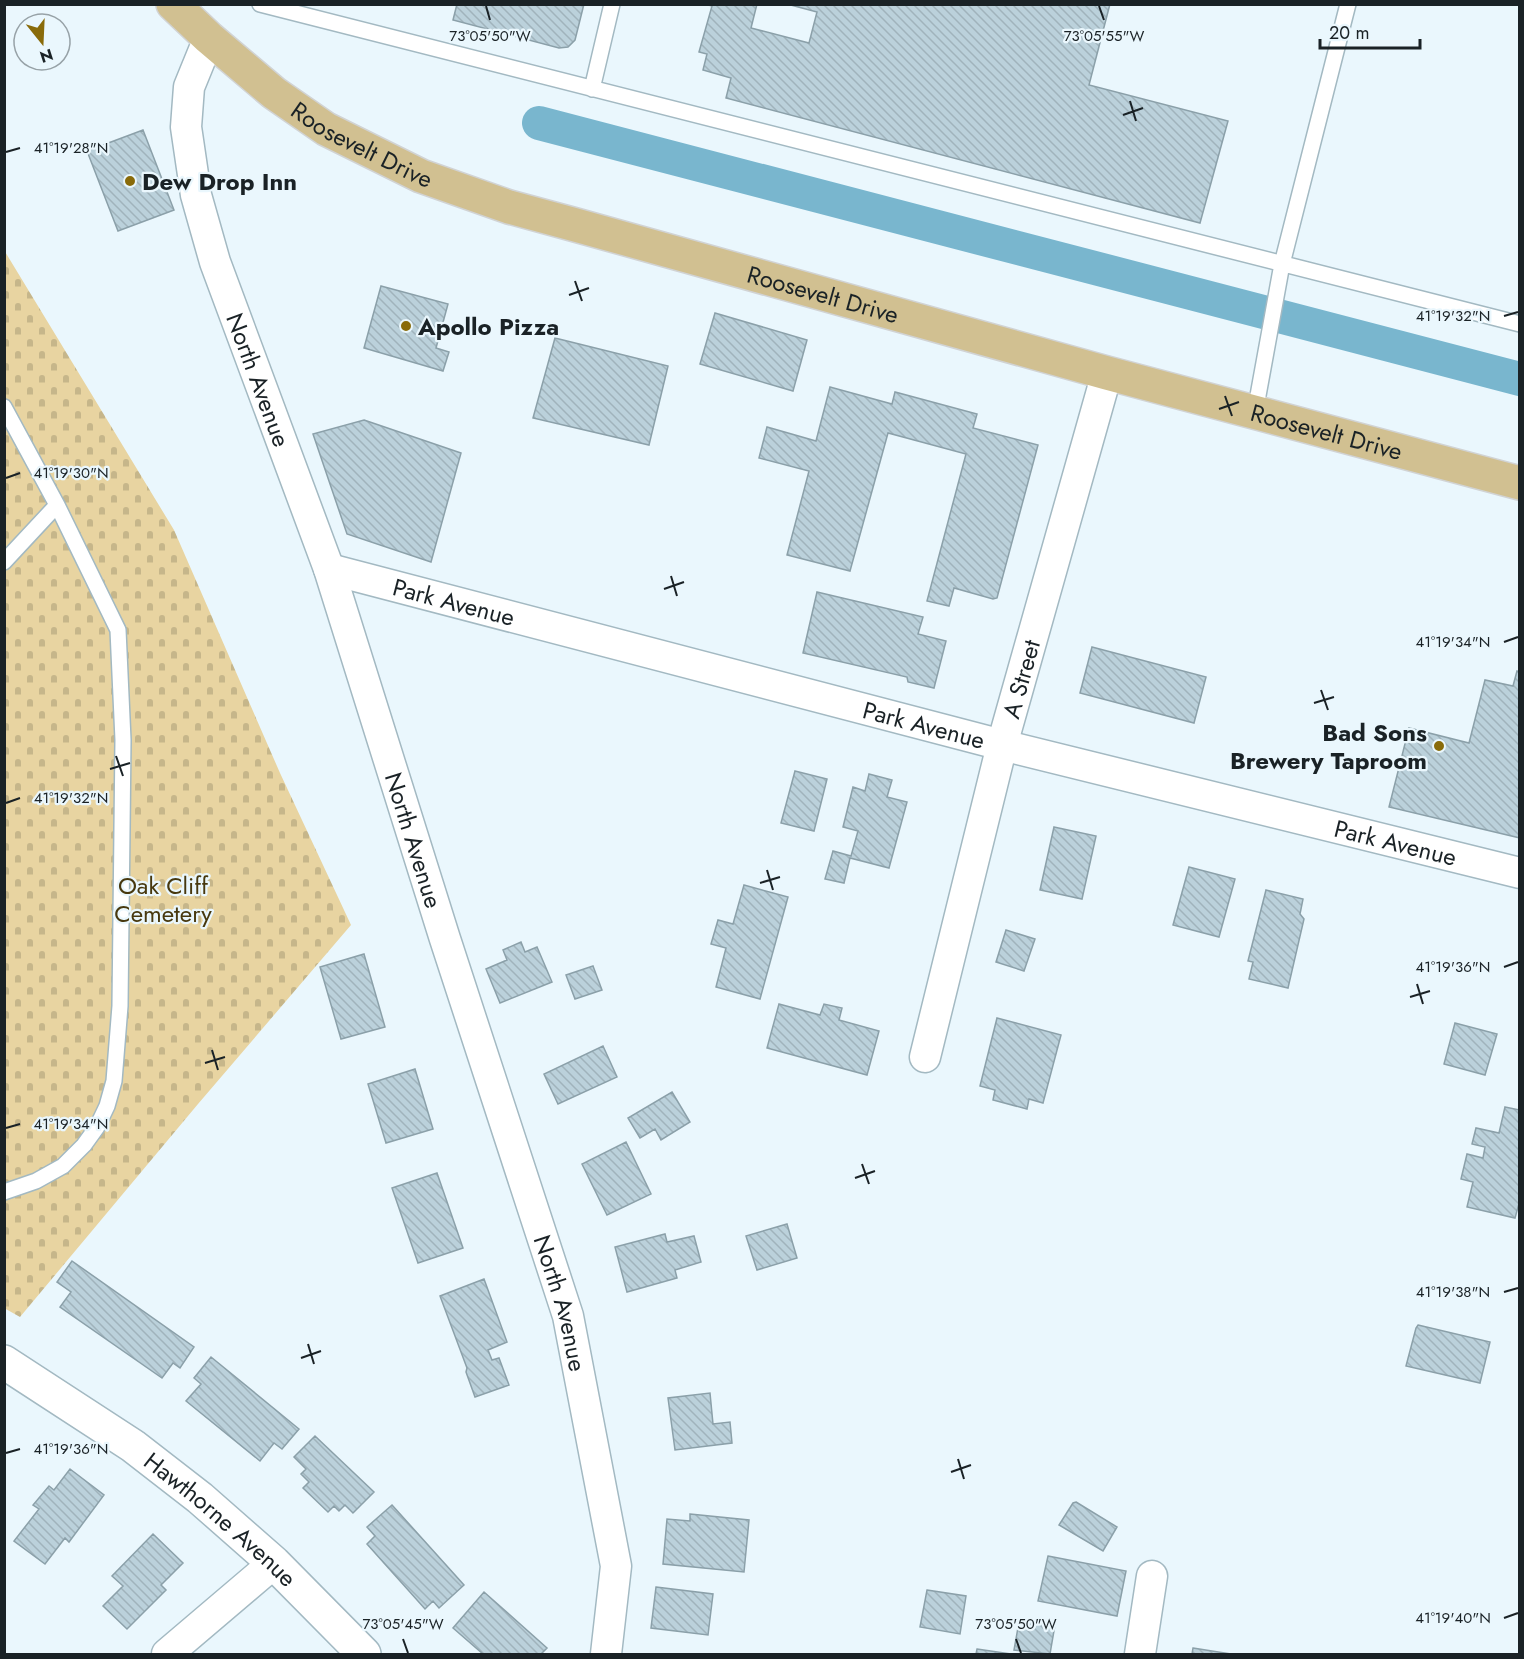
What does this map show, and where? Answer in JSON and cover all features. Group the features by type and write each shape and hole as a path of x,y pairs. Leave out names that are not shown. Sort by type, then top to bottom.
{"main road":[{"name":"Roosevelt Drive","path":"173,4 274,93 326,129 421,176 530,213 1107,373 1520,483"}],"street":[{"name":"North Avenue","path":"209,38 189,87 186,127 196,195 215,262 329,569 445,939 568,1316 616,1566 606,1654"},
{"name":"A Street","path":"925,1057 1002,745 1107,373"},
{"name":"Park Avenue","path":"329,569 1002,745 1520,873"},
{"name":"Hawthorne Avenue","path":"4,1362 133,1446 200,1498 274,1563 364,1654"},
{"path":"167,1654 274,1563"},
{"path":"1140,1654 1152,1576"}],"lane":[{"path":"260,4 1520,324"},
{"path":"592,89 612,4"},
{"path":"1255,412 1282,264 1348,4"},
{"path":"4,407 57,505 118,630 123,740 120,1006 114,1081 107,1106 97,1127 84,1145 63,1166 36,1181 4,1192"},
{"path":"4,562 57,505"}],"green space":[{"name":"Oak Cliff Cemetery","path":"4,250 174,530 280,773 351,925 20,1317 4,1308"}],"building":[{"path":"457,4 584,4 575,40 568,47 559,48 453,20"},
{"path":"705,4 757,4 751,28 809,43 817,12 787,4 1110,4 1089,85 1228,121 1200,223 726,98 731,78 703,70 707,54 699,52 712,6"},
{"name":"Dew Drop Inn","path":"143,130 174,210 118,231 87,151"},
{"name":"Apollo Pizza","path":"381,286 448,304 436,348 449,352 443,371 364,348"},
{"path":"715,313 807,340 793,391 700,364"},
{"path":"555,338 668,366 649,445 533,418"},
{"path":"830,387 892,404 895,392 977,414 973,428 1038,445 997,598 993,599 954,588 949,606 927,601 966,454 888,433 850,571 787,555 809,471 759,458 767,427 816,441"},
{"path":"364,420 461,453 431,562 347,534 313,434"},
{"path":"817,592 923,617 918,634 946,641 934,688 908,682 907,677 803,653"},
{"path":"1092,647 1206,677 1194,723 1080,693"},
{"path":"1517,671 1520,672 1520,838 1389,807 1409,728 1469,743 1485,680 1513,686"},
{"path":"795,771 827,779 814,831 781,823"},
{"path":"869,774 892,780 887,797 907,802 889,868 850,858 844,883 825,879 833,851 851,856 858,831 843,827 853,787 865,791"},
{"path":"1054,827 1096,836 1082,899 1040,890"},
{"path":"1189,867 1235,879 1219,937 1173,925"},
{"path":"744,885 788,897 760,999 716,987 726,948 711,944 718,920 733,924"},
{"path":"1266,890 1303,899 1300,914 1304,919 1288,988 1249,979 1253,962 1248,961"},
{"path":"1006,930 1035,939 1024,971 996,962"},
{"path":"521,942 525,952 537,947 552,982 500,1003 486,969 507,960 503,950"},
{"path":"364,954 385,1027 341,1039 320,967"},
{"path":"593,966 602,990 575,999 566,975"},
{"path":"779,1004 820,1015 824,1004 842,1008 839,1020 879,1031 867,1075 767,1048"},
{"path":"997,1018 1061,1035 1043,1103 1029,1099 1027,1109 993,1100 995,1090 980,1086"},
{"path":"1455,1023 1497,1034 1485,1075 1444,1064"},
{"path":"603,1046 617,1077 558,1104 544,1074"},
{"path":"415,1069 433,1129 386,1143 368,1084"},
{"path":"672,1092 690,1122 661,1140 655,1129 640,1138 628,1118"},
{"path":"1505,1107 1520,1110 1520,1200 1515,1218 1467,1207 1473,1182 1461,1179 1467,1154 1483,1158 1485,1147 1472,1144 1476,1128 1499,1133"},
{"path":"626,1142 651,1194 607,1215 582,1164"},
{"path":"437,1173 463,1248 418,1263 392,1188"},
{"path":"787,1224 797,1258 757,1270 746,1236"},
{"path":"665,1234 667,1242 694,1236 701,1262 675,1270 677,1278 627,1292 615,1247"},
{"path":"72,1261 194,1347 180,1368 173,1363 162,1378 60,1307 71,1292 57,1282"},
{"path":"484,1279 507,1342 488,1350 492,1360 499,1358 509,1385 475,1397 466,1372 467,1368 440,1296"},
{"path":"1418,1325 1490,1342 1480,1383 1406,1366"},
{"path":"211,1357 299,1429 282,1449 274,1443 260,1461 186,1401 201,1384 194,1378"},
{"path":"710,1393 713,1424 730,1422 732,1443 675,1450 668,1398"},
{"path":"315,1436 374,1492 353,1513 345,1505 339,1511 334,1506 328,1512 303,1488 309,1482 301,1474 306,1469 294,1457"},
{"path":"70,1469 104,1495 69,1542 65,1538 45,1564 14,1541 39,1509 33,1505 49,1486 54,1490"},
{"path":"1076,1502 1117,1527 1103,1551 1059,1525 1073,1503"},
{"path":"392,1505 464,1585 439,1608 433,1601 425,1609 367,1544 375,1536 367,1527"},
{"path":"690,1514 749,1520 744,1572 663,1564 667,1519 690,1521"},
{"path":"153,1534 183,1563 161,1585 166,1590 127,1629 103,1606 123,1586 112,1576"},
{"path":"1048,1556 1126,1571 1117,1616 1038,1601"},
{"path":"656,1587 713,1594 708,1635 651,1628"},
{"path":"927,1590 966,1596 960,1634 920,1627"},
{"path":"484,1592 547,1648 541,1654 483,1654 453,1628"},
{"path":"1021,1620 1055,1625 1050,1654 1014,1650"},
{"path":"1193,1648 1231,1654 1192,1654"},
{"path":"977,1649 1011,1654 976,1654"}],"waterway":[{"path":"539,123 1520,379"}],"place":[{"name":"Dew Drop Inn","path":"130,181"},
{"name":"Apollo Pizza","path":"406,326"},
{"name":"Bad Sons Brewery Taproom","path":"1439,746"}]}
